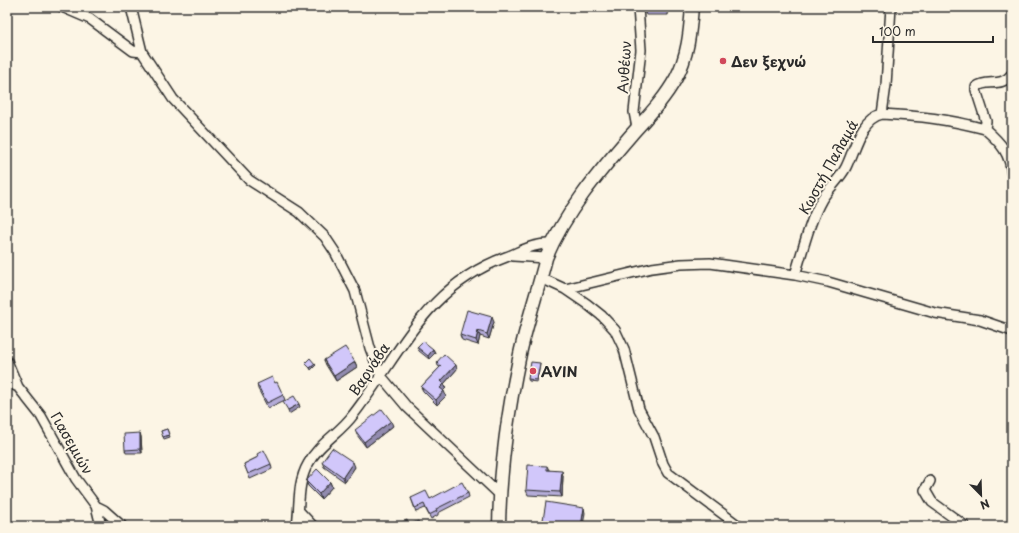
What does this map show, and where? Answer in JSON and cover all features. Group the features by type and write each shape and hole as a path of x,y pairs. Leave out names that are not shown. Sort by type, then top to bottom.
{"main road":[{"path":"499,526 500,494 512,396 520,354 546,258 552,244 587,188 637,128 661,102 676,78 689,40 692,7"}],"street":[{"path":"62,7 90,19 133,51 142,52"},
{"path":"131,7 142,52 173,99 249,180 299,212 325,237 346,272 355,291 370,348 381,376 407,407 500,494"},
{"name":"Ανθέων","path":"637,128 634,112 641,50 638,7"},
{"path":"891,7 886,85 882,114 929,116 954,120 985,130 1006,152 1010,159 1012,175"},
{"path":"985,130 986,121 976,93 976,87 982,84 1004,81 1012,74"},
{"name":"Κωστή Παλαμά","path":"795,275 806,239 822,199 846,168 856,141 867,124 874,116 882,114"},
{"name":"Βαρνάβα","path":"297,526 301,482 308,464 318,449 351,419 414,327 460,280 484,266 536,245 552,244"},
{"name":"Βαρνάβα","path":"506,257 529,256 546,258"},
{"path":"565,289 623,274 682,264 710,263 795,275 828,282 935,313 980,320 1012,331"},
{"path":"541,278 565,289 602,316 615,330 624,349 639,409 654,437 662,464 668,473 739,526"},
{"path":"7,360 18,387"},
{"name":"Γιασεμιών","path":"7,382 18,387 41,416 76,479 96,506 101,526"},
{"path":"930,481 924,490 928,498 965,526"},
{"path":"96,506 104,510 122,526"},
{"path":"299,510 313,526"}],"building":[{"path":"644,7 666,7 666,10 644,10"},
{"path":"467,310 492,317 487,334 478,331 476,340 460,335"},
{"path":"423,341 433,349 428,356 417,347"},
{"path":"345,347 355,362 334,376 324,360"},
{"path":"444,354 456,365 441,381 444,384 440,388 444,391 436,400 421,387 441,366 437,362"},
{"path":"310,358 315,364 310,368 305,363"},
{"path":"531,362 540,363 537,380 528,379"},
{"path":"272,377 275,383 277,382 283,395 267,403 257,384"},
{"path":"294,396 299,404 288,410 283,402"},
{"path":"382,409 391,421 364,442 355,430"},
{"path":"167,429 169,435 163,437 161,431"},
{"path":"140,433 140,449 125,450 124,434"},
{"path":"332,448 353,462 343,477 322,462"},
{"path":"264,450 271,464 248,474 244,464 258,457 257,454"},
{"path":"528,465 547,466 547,470 562,471 560,492 526,490"},
{"path":"317,469 330,482 319,494 306,481"},
{"path":"462,482 468,493 436,509 437,511 429,515 424,504 415,508 411,498 426,491 430,499"},
{"path":"546,502 584,508 581,526 542,526"},
{"path":"407,520 409,525 418,521 420,526 400,526 399,524"}],"place":[{"name":"Δεν ξεχνώ","path":"723,61"},
{"name":"AVIN","path":"533,371"}]}
